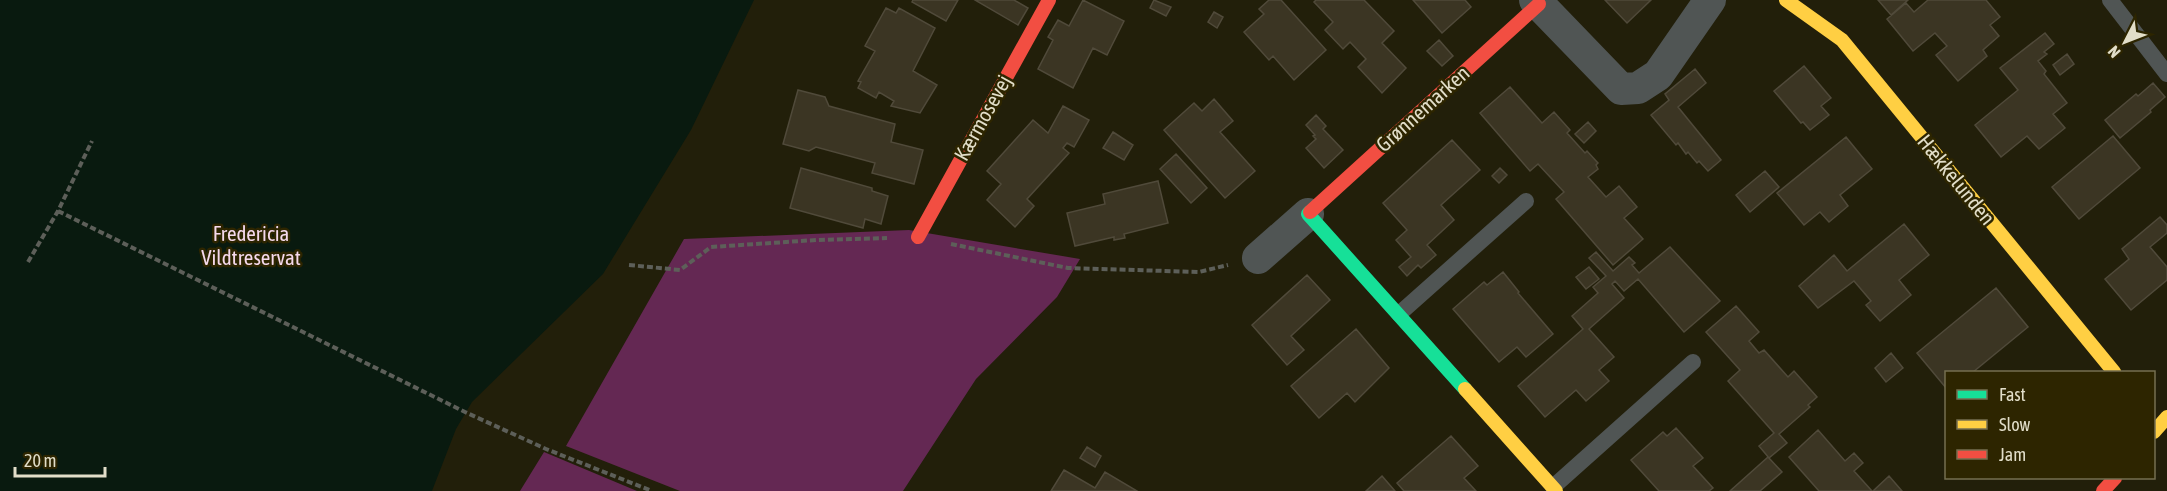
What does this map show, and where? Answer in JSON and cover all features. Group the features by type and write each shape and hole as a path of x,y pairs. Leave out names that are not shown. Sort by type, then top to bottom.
{"street":[{"name":"Kærmosevej","path":"918,237 1049,0"},
{"path":"1537,2 1621,89 1638,88 1658,75 1710,0"},
{"name":"Hækkelunden","path":"1786,0 1842,40 2113,371"},
{"name":"Grønnemarken","path":"1258,258 1537,2"},
{"path":"1308,214 1554,489"},
{"path":"2103,491 2113,479"}],"lane":[{"path":"2110,0 2167,74"},
{"path":"1399,314 1526,201"},
{"path":"1554,489 1694,362"}],"path":[{"path":"28,262 58,211 92,141"},
{"path":"58,211 465,412 546,449 652,491"},
{"path":"629,265 680,270 711,247 816,240 918,237 1068,268 1199,272 1258,258"}],"shaded area":[{"name":"Fredericia Vildtreservat","path":"0,0 754,0 691,130 603,274 472,402 456,429 432,491 0,491"},
{"path":"909,230 1080,259 1057,297 976,379 903,491 680,491 566,446 684,239"},
{"path":"544,452 637,491 520,491"}],"building":[{"path":"913,0 958,0 946,21 912,2"},
{"path":"975,0 1014,0 1028,8 1018,25"},
{"path":"1083,0 1124,21 1107,55 1093,48 1073,88 1038,69 1053,40 1048,37 1058,20 1069,26"},
{"path":"1154,0 1171,7 1166,16 1150,8"},
{"path":"1269,0 1281,0 1326,50 1294,80 1273,56 1269,60 1244,32 1264,14 1259,9"},
{"path":"1316,0 1364,0 1394,31 1382,43 1406,68 1382,93 1358,67 1366,59 1350,42 1343,49 1325,30 1333,22 1314,2"},
{"path":"1413,0 1465,0 1471,7 1442,33"},
{"path":"1605,0 1651,0 1627,23"},
{"path":"1878,0 1908,0 1891,15"},
{"path":"1928,0 1986,0 2000,17 1990,25 1999,36 1983,50 1987,56 1958,81 1936,55 1947,46 1935,33 1913,51 1887,19 1906,3 1914,12"},
{"path":"886,8 896,13 899,8 935,28 913,71 937,85 920,113 891,106 894,101 879,92 876,98 858,88 861,82 858,81 875,51 865,46"},
{"path":"1214,12 1223,17 1217,28 1208,22"},
{"path":"2045,33 2054,44 2038,61 2046,71 2044,74 2067,103 2053,114 2065,128 2039,149 2027,136 2001,157 1975,125 2018,90 2000,68"},
{"path":"1439,40 1453,56 1442,66 1427,51"},
{"path":"2067,54 2074,64 2060,75 2053,65"},
{"path":"1804,66 1831,98 1821,106 1829,115 1810,130 1803,122 1801,123 1774,91"},
{"path":"1695,69 1706,83 1678,107 1721,160 1708,171 1688,152 1686,154 1678,143 1676,145 1651,115 1669,100 1665,94"},
{"path":"2153,83 2165,97 2120,138 2105,120"},
{"path":"1510,87 1542,123 1554,112 1570,130 1567,133 1585,153 1587,151 1598,163 1596,165 1598,169 1588,177 1606,197 1619,186 1637,207 1624,218 1643,239 1613,265 1556,199 1564,192 1538,164 1530,171 1480,113"},
{"path":"798,90 825,97 829,106 895,124 891,142 923,150 914,184 872,173 875,163 816,147 809,151 783,144"},
{"path":"1214,99 1233,121 1220,132 1255,171 1225,198 1164,130 1194,103 1202,111"},
{"path":"1063,106 1089,120 1074,147 1067,143 1063,148 1069,153 1027,199 1034,206 1015,227 987,200 1001,184 987,171 1033,120 1048,133"},
{"path":"1316,115 1326,126 1323,129 1343,150 1324,168 1306,148 1316,139 1306,125"},
{"path":"1588,122 1596,131 1584,143 1575,134"},
{"path":"1113,132 1133,145 1124,160 1103,148"},
{"path":"2113,136 2140,168 2079,219 2052,187"},
{"path":"1846,137 1872,169 1840,195 1848,206 1829,222 1820,212 1804,225 1777,193"},
{"path":"1452,140 1480,170 1441,205 1454,220 1427,245 1436,255 1421,268 1418,265 1407,276 1399,267 1411,257 1396,240 1407,230 1383,203"},
{"path":"1176,154 1207,188 1191,203 1160,169"},
{"path":"801,168 872,188 872,191 888,196 881,224 865,219 863,228 790,208"},
{"path":"1500,168 1507,175 1499,183 1492,176"},
{"path":"1765,171 1779,187 1750,212 1736,195"},
{"path":"1158,181 1168,223 1124,234 1125,238 1114,240 1114,237 1075,246 1067,213 1105,204 1103,194"},
{"path":"2160,217 2167,225 2167,233 2150,247 2167,267 2167,280 2131,310 2105,279 2129,259 2122,249"},
{"path":"1904,224 1929,255 1899,280 1911,295 1880,321 1866,305 1871,301 1854,281 1818,308 1799,286 1834,255 1847,271"},
{"path":"1670,247 1720,301 1684,332 1638,279 1624,291 1615,281 1612,284 1624,298 1589,329 1614,357 1599,370 1609,381 1586,401 1576,390 1545,417 1518,386 1583,329 1572,316 1598,293 1593,287 1606,276 1589,258 1596,252 1613,271 1629,257 1635,263 1632,265 1639,273"},
{"path":"1589,267 1599,279 1586,289 1576,277"},
{"path":"1503,272 1553,334 1526,357 1517,347 1499,362 1453,309 1484,282 1487,285"},
{"path":"1307,275 1330,300 1291,336 1304,350 1287,365 1252,325"},
{"path":"1996,288 2028,327 1974,371 1945,371 1945,387 1917,353"},
{"path":"1736,306 1759,332 1749,341 1759,353 1764,350 1788,377 1794,371 1817,397 1808,405 1810,407 1779,434 1787,443 1769,458 1759,446 1774,433 1728,381 1740,370 1706,332"},
{"path":"1356,329 1389,368 1355,402 1347,393 1319,418 1291,386"},
{"path":"1891,353 1903,368 1886,382 1875,368"},
{"path":"1676,428 1703,458 1693,466 1713,488 1709,491 1659,491 1631,460 1663,432 1667,436"},
{"path":"1818,430 1845,461 1854,453 1863,463 1854,471 1872,491 1819,491 1789,457"},
{"path":"1451,436 1478,466 1464,478 1476,491 1404,491 1397,483"},
{"path":"1087,447 1101,456 1095,467 1080,458"},
{"path":"1768,457 1782,472 1760,491 1730,491"},
{"path":"1064,470 1095,488 1105,472 1137,491 1051,491"},
{"path":"1382,476 1395,491 1366,491"},
{"path":"1889,476 1902,491 1873,491"}],"traffic: fast":[{"path":"1310,212 1308,214 1465,389"}],"traffic: slow":[{"path":"1786,0 1842,40 2113,371"},
{"path":"1465,389 1556,491"},
{"path":"2155,431 2167,417"}],"traffic: jam":[{"path":"918,237 1049,0"},
{"path":"1310,212 1539,4"},
{"path":"2103,491 2114,479"}]}
